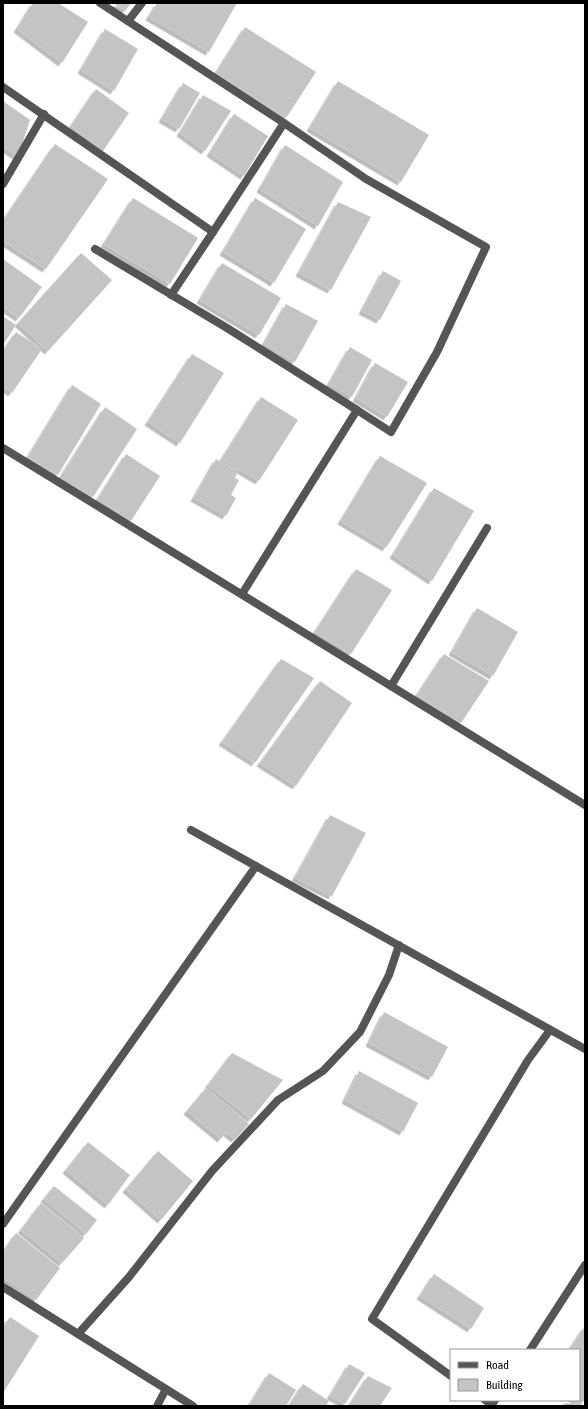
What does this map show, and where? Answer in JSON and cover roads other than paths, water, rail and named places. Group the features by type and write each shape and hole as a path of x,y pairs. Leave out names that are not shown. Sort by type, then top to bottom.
{"street":[{"path":"95,250 227,328 391,432 437,352 486,247 366,180 284,123 100,3"},
{"path":"128,22 142,3"},
{"path":"3,86 214,232"},
{"path":"3,184 44,114"},
{"path":"171,295 214,232 284,123"},
{"path":"242,594 357,410"},
{"path":"3,448 585,805"},
{"path":"391,686 487,528"},
{"path":"191,830 585,1049"},
{"path":"3,1224 256,866"},
{"path":"78,1334 129,1277 212,1171 278,1100 323,1071 360,1032 389,975 399,945"},
{"path":"450,1375 372,1319 528,1060 550,1030"},
{"path":"531,1349 585,1265"},
{"path":"3,1286 193,1406"},
{"path":"157,1406 166,1389"}]}
